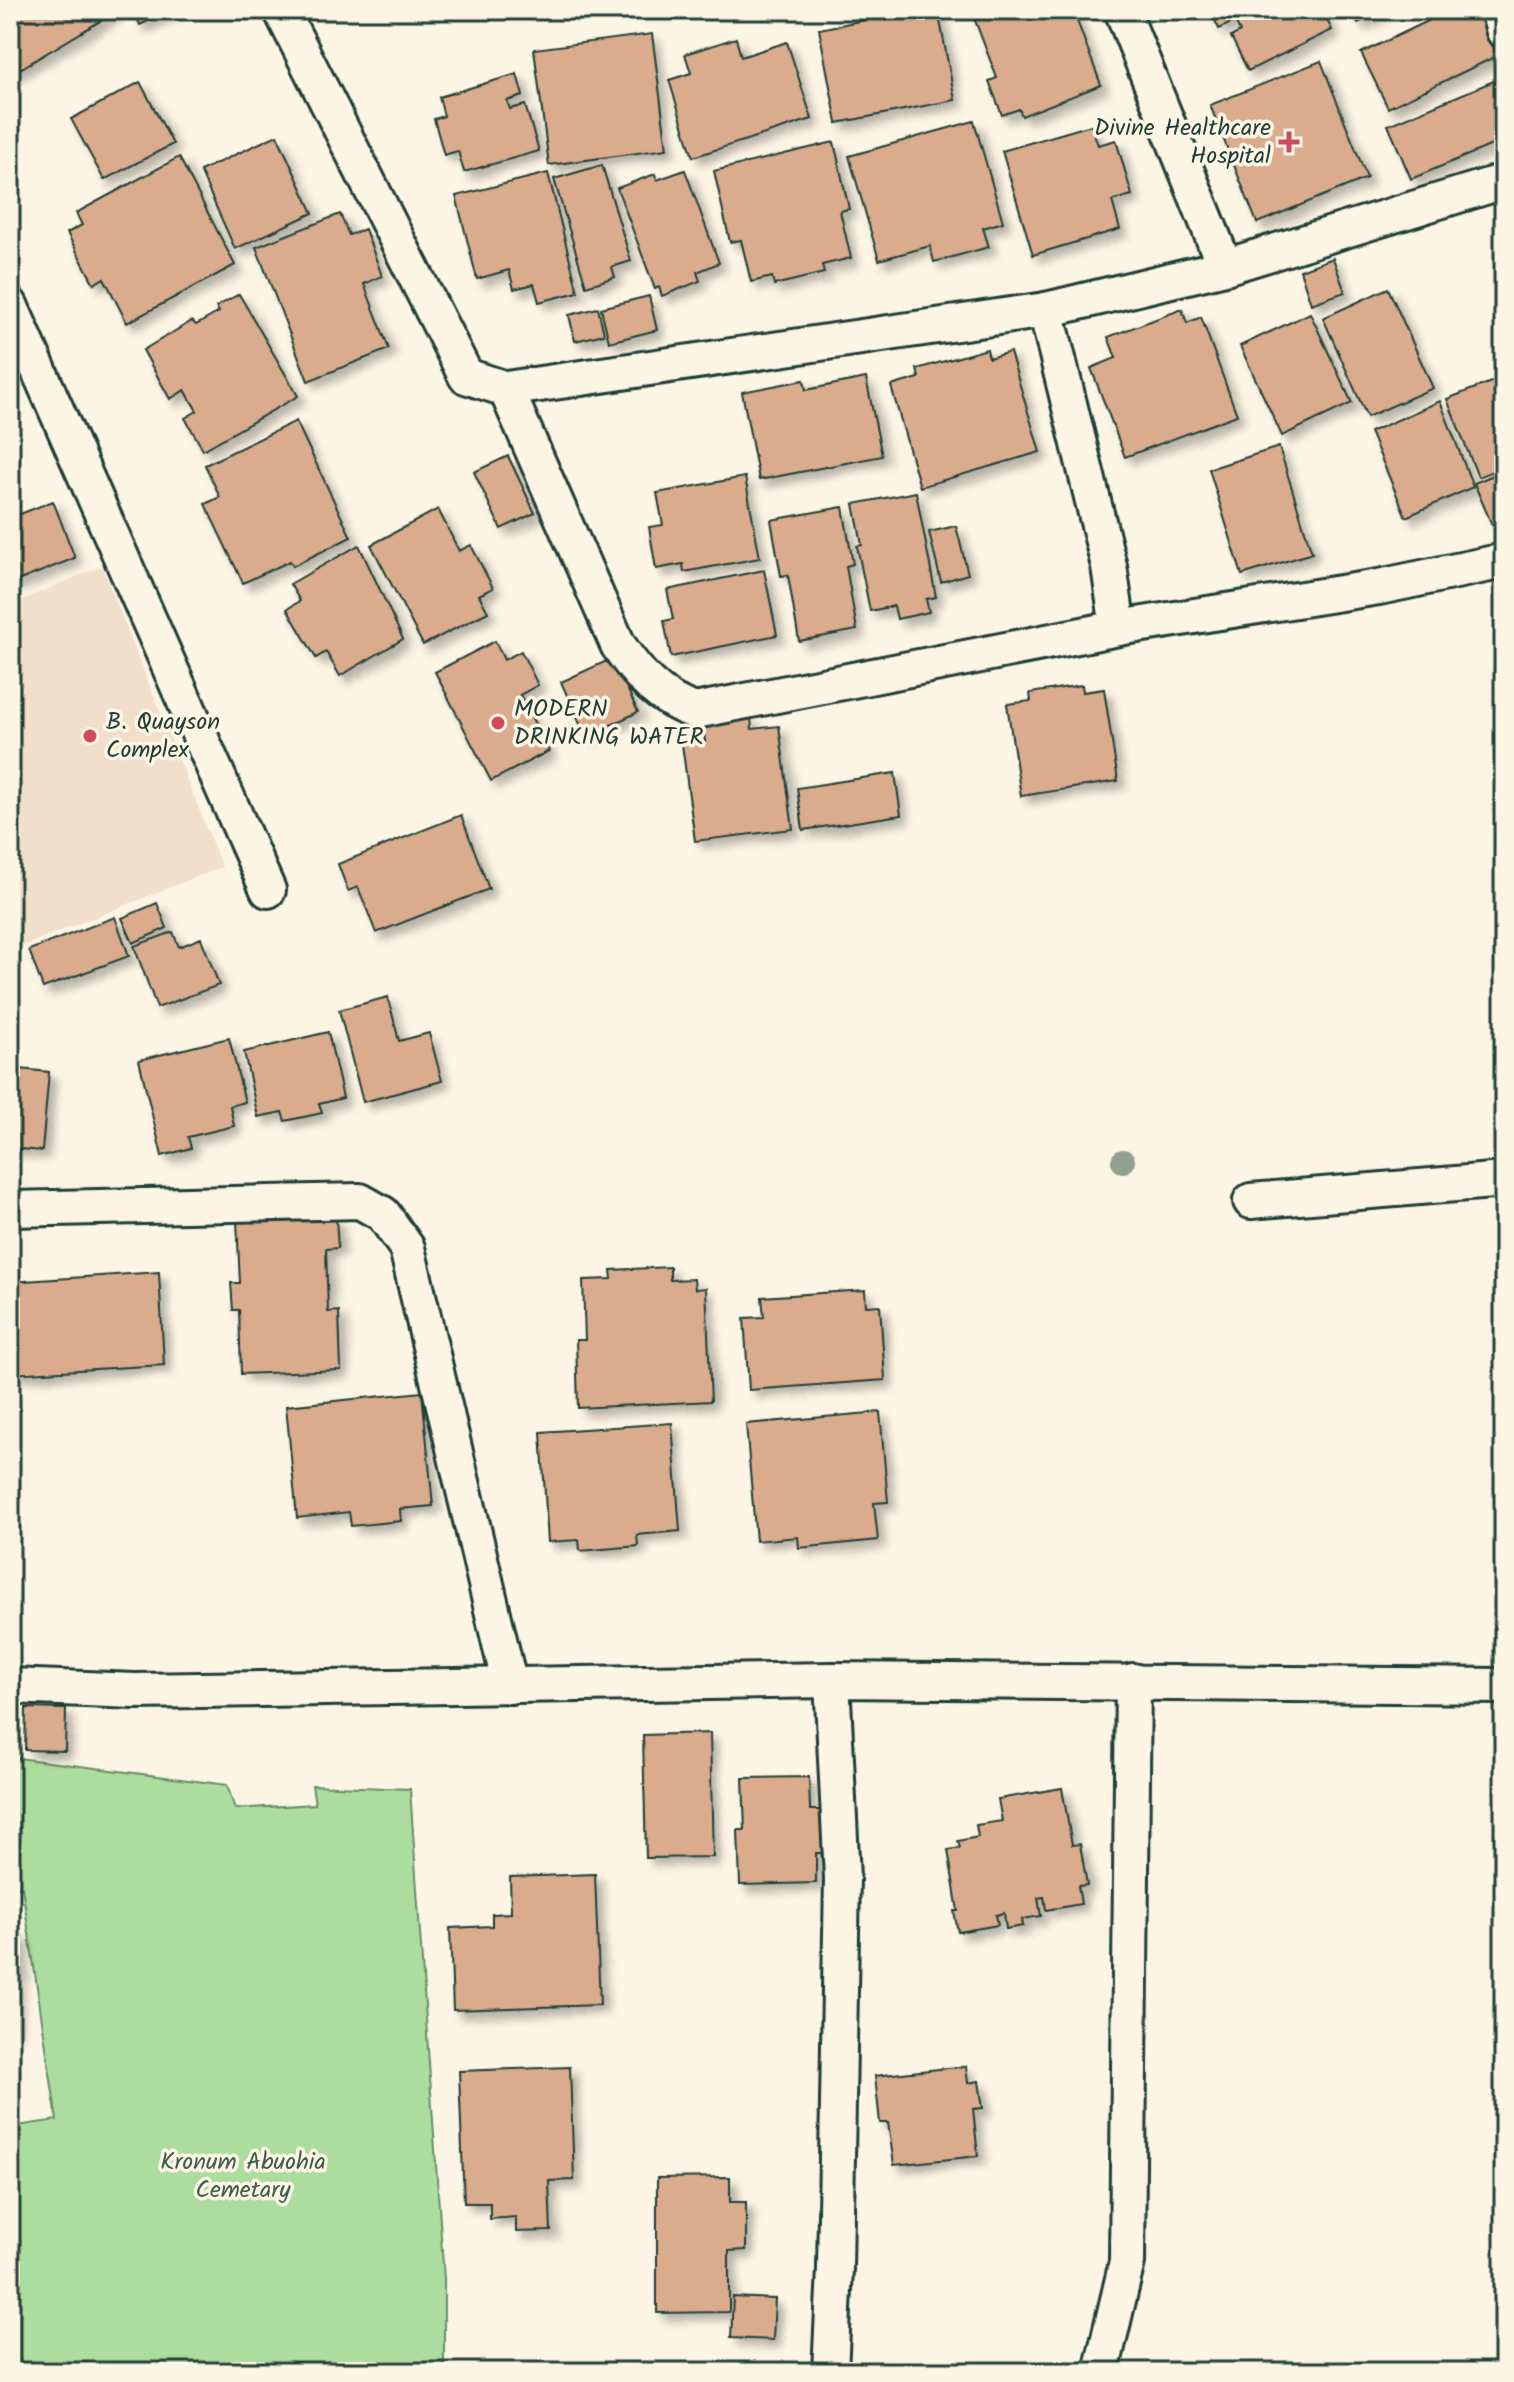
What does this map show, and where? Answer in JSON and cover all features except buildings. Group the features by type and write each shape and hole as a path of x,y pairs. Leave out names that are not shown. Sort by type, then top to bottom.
{"street":[{"path":"281,10 466,376 506,389 1046,310 1225,267 1504,181"},
{"path":"1122,10 1225,267"},
{"path":"1498,10 1504,31"},
{"path":"10,305 268,890"},
{"path":"1046,310 1109,566 1118,628"},
{"path":"506,389 618,645 637,674 678,706 695,711 1118,628 1379,587 1504,561"},
{"path":"1251,1201 1504,1180"},
{"path":"10,1209 360,1201 383,1214 407,1248 510,1686"},
{"path":"830,2372 835,2269 842,1878 832,1680"},
{"path":"10,1686 135,1691 832,1680 1504,1686"},
{"path":"1101,2372 1127,2262 1133,1681"}],"shaded area":[{"name":"B. Quayson Complex","path":"102,566 222,867 10,951 10,605"}],"green space":[{"name":"Kronum Abuohia Cemetary","path":"10,1757 227,1785 235,1809 315,1804 312,1785 410,1789 444,2279 444,2372 10,2372 10,2127 57,2120 22,1887 10,1886"}],"place":[{"name":"Divine Healthcare Hospital","path":"1289,142"},
{"name":"MODERN DRINKING WATER","path":"498,723"},
{"name":"B. Quayson Complex","path":"90,736"}]}
